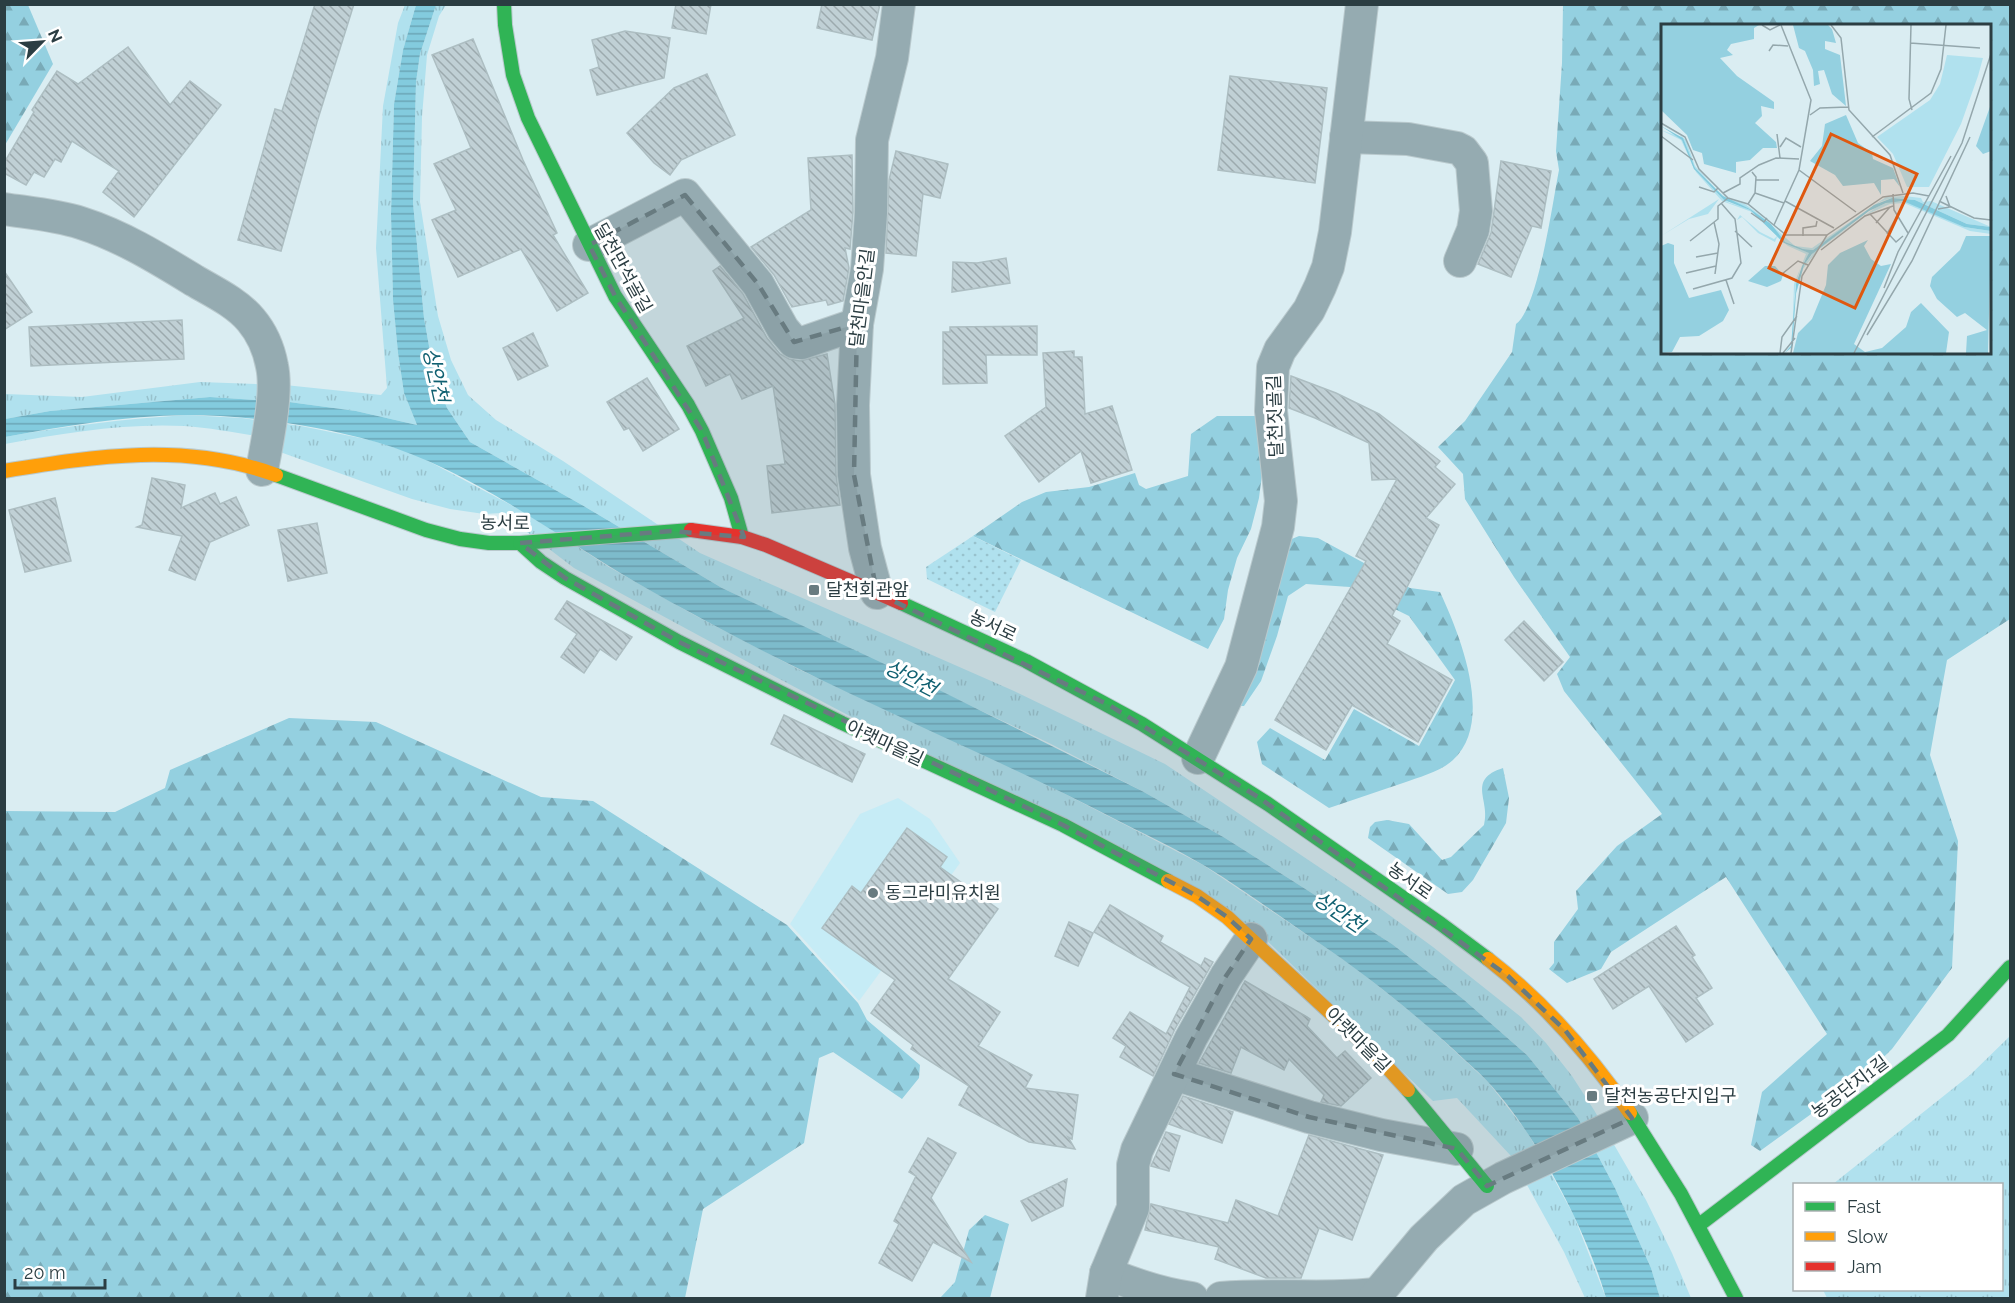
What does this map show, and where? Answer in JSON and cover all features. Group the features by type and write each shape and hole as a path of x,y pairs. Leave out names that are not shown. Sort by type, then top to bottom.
{"street":[{"name":"달천만석골길","path":"504,4 513,75 524,107 615,296 688,405 702,431 731,498 742,537"},
{"name":"달천마을안길","path":"877,593 865,548 854,476 853,405 857,324 867,269 871,213 872,140 892,58 899,4"},
{"name":"달천짓골길","path":"1198,758 1241,667 1278,527 1281,501 1272,411 1273,367 1280,350 1309,310 1328,267 1335,232 1362,4"},
{"path":"1346,137 1408,139 1463,151 1472,163 1476,211 1473,230 1460,261"},
{"path":"589,245 685,195 758,284 783,330 794,342 802,343 857,324"},
{"path":"4,209 43,214 81,223 119,238 218,295 250,319 259,331 272,367 274,384 265,456"},
{"name":"농서로","path":"4,471 86,458 172,453 228,461 265,456 426,530 460,539 489,543 520,543 693,530 742,537 766,545 877,593 1006,652 1067,683 1198,758 1432,918 1508,976 1565,1030 1591,1059 1620,1124 1668,1172 1699,1225 1736,1299"},
{"name":"아랫마을길","path":"520,543 541,562 565,578 679,642 822,714 1063,825 1197,896 1227,917 1376,1055 1457,1149 1495,1182"},
{"path":"1192,1299 1141,1287 1104,1286 1133,1208 1133,1165 1137,1150 1191,1038 1240,952 1251,939"},
{"name":"농공단지1길","path":"1699,1225 1948,1035 2010,967"},
{"path":"1174,1074 1309,1117 1381,1135 1457,1149"},
{"path":"1221,1299 1241,1296 1375,1297 1444,1217 1464,1200 1495,1182 1620,1124"}],"highlighted area":[{"path":"685,195 758,284 794,342 857,324 854,475 877,593 1109,705 1258,797 1508,976 1565,1030 1632,1118 1487,1186 1457,1149 1309,1117 1174,1074 1226,976 1251,939 1227,917 1197,896 1063,825 679,642 565,578 520,543 671,531 744,537 702,431 615,296 589,245"}],"shaded area":[{"name":"동그라미유치원","path":"898,798 930,819 960,863 859,1001 790,924 860,814"}],"green space":[{"path":"5,4 28,5 53,64 5,145"},
{"path":"405,5 416,5 403,50 394,104 391,214 393,300 404,393 417,425 356,411 289,402 210,397 50,411 5,419 5,394 82,397 200,382 285,385 381,395 387,388 376,248 383,106 398,23"},
{"path":"436,5 446,5 439,16 427,55 422,117 420,202 438,316 451,360 468,395 496,420 563,461 700,553 1014,691 1165,764 1377,906 1433,947 1521,1017 1546,1043 1572,1076 1646,1200 1691,1298 1660,1298 1651,1268 1615,1188 1578,1118 1527,1055 1463,999 1392,944 1225,838 1142,791 1049,743 722,588 470,442 447,408 434,374 424,318 413,203 416,82 420,54"},
{"path":"1563,5 2010,5 2010,619 1947,660 1930,755 1958,841 1952,968 1892,1049 1865,1075 1760,1151 1751,1145 1762,1092 1827,1034 1726,877 1611,952 1601,969 1567,983 1549,969 1554,963 1554,942 1578,909 1576,891 1617,846 1662,814 1564,691 1557,674 1570,657 1514,577 1465,499 1463,474 1438,447 1465,421 1512,352 1516,324 1524,314 1531,298 1544,253 1559,170 1556,151"},
{"path":"186,415 242,418 301,426 370,440 415,454 524,512 609,567 696,616 798,669 1034,778 1203,865 1353,966 1421,1020 1488,1082 1527,1132 1554,1179 1574,1216 1606,1298 1585,1298 1564,1252 1511,1156 1457,1098 1433,1101 1256,930 574,568 502,513 484,514 450,509 412,499 280,452 276,439 207,428 162,425 117,427 5,444 5,437 28,433 95,423"},
{"path":"1217,416 1262,416 1264,458 1259,498 1251,529 1237,558 1228,590 1224,619 1208,649 973,536 1022,502 1046,492 1089,487 1135,473 1139,485 1146,489 1188,476 1191,434"},
{"path":"973,536 1021,560 995,612 927,579 926,567"},
{"path":"1299,536 1318,538 1410,588 1440,592 1464,654 1473,701 1472,724 1465,744 1448,764 1436,771 1329,808 1262,764 1257,742 1270,728 1325,760 1354,709 1419,746 1455,680 1409,616 1350,587 1306,584 1288,596 1261,681 1244,706 1233,706 1287,541"},
{"path":"289,718 376,722 541,797 593,801 787,925 858,1003 867,1020 920,1065 919,1078 902,1099 833,1052 819,1058 804,1143 703,1209 685,1298 5,1298 5,811 115,812 165,788 170,770"},
{"path":"1503,768 1509,798 1506,823 1473,880 1462,892 1448,894 1368,838 1370,827 1375,822 1387,820 1409,824 1442,860 1451,857 1484,825 1485,807 1482,792 1485,778"},
{"path":"2010,1036 2010,1298 1827,1298 1824,1291 2003,1291 2003,1183 1834,1183 1970,1075"},
{"path":"985,1215 1009,1224 990,1298 940,1298 955,1282 969,1230"}],"water":[{"name":"상안천","path":"416,5 436,5 420,54 416,82 413,203 424,318 434,374 447,408 470,442 722,588 925,683 1142,791 1225,838 1392,944 1463,999 1527,1055 1578,1118 1615,1188 1651,1268 1660,1298 1606,1298 1586,1242 1557,1183 1523,1127 1487,1081 1386,992 1247,893 1182,853 1018,771 830,684 670,602 522,511 465,479 407,452 376,442 306,426 257,419 186,415 140,417 72,425 5,437 5,419 50,411 210,397 289,402 356,411 417,425 404,393 398,353 393,300 391,214 394,104 403,50"}],"building":[{"path":"315,4 354,4 317,122 281,251 238,240 275,109 282,111"},
{"path":"676,4 711,4 706,34 672,28"},
{"path":"822,4 880,4 872,40 817,28"},
{"path":"625,31 670,38 664,78 597,95 590,70 599,67 592,40"},
{"path":"473,39 523,160 557,233 553,235 588,293 557,311 521,249 458,277 432,220 456,210 434,164 471,148 432,55"},
{"path":"128,47 170,105 190,81 221,105 134,217 103,192 119,171 72,141 61,162 55,159 44,177 34,172 26,185 4,173 4,163 34,112 32,110 57,71 78,84"},
{"path":"707,74 735,135 681,160 670,175 654,163 627,133 674,88"},
{"path":"1230,76 1327,88 1315,183 1218,170"},
{"path":"896,151 948,164 940,198 923,194 916,256 886,253 889,180"},
{"path":"852,155 853,212 850,249 845,248 849,268 843,301 828,305 826,300 792,307 774,275 751,247 811,210 808,158"},
{"path":"1501,161 1551,171 1541,228 1532,226 1511,277 1478,264 1491,233"},
{"path":"1006,258 1010,283 952,292 953,262 977,263"},
{"path":"720,266 743,294 767,338 780,354 800,361 827,354 835,404 836,475 840,505 772,513 767,466 785,464 773,386 742,399 730,374 706,386 687,346 744,318 713,271"},
{"path":"4,271 32,312 4,330"},
{"path":"182,320 184,359 31,366 29,327"},
{"path":"1037,326 1037,355 986,355 987,383 943,384 943,332 950,332 950,327"},
{"path":"533,333 548,366 518,380 503,348"},
{"path":"1074,351 1074,357 1082,357 1085,414 1112,406 1132,470 1091,483 1081,451 1039,482 1005,436 1046,407 1043,353"},
{"path":"1291,376 1336,393 1379,414 1440,461 1435,467 1455,484 1426,518 1439,525 1392,616 1400,621 1387,644 1452,680 1418,742 1352,705 1326,750 1275,720 1366,561 1356,556 1397,479 1372,480 1369,443 1289,408"},
{"path":"647,378 679,429 643,451 629,428 624,430 607,402"},
{"path":"152,478 185,485 181,508 215,493 220,504 236,497 249,525 210,542 195,580 169,570 182,536 137,527 142,525"},
{"path":"55,498 71,561 25,572 9,510"},
{"path":"317,523 327,573 288,581 278,530"},
{"path":"567,601 632,637 616,660 600,649 584,673 561,657 577,634 555,619"},
{"path":"1524,621 1563,662 1544,681 1505,640"},
{"path":"784,715 865,754 852,782 771,744"},
{"path":"907,828 947,857 940,867 998,909 948,979 1000,1012 978,1046 1032,1075 1025,1088 1078,1095 1072,1139 1068,1137 1075,1149 1029,1142 959,1105 969,1086 911,1049 913,1045 871,1013 895,980 822,928 852,886 861,893"},
{"path":"1110,905 1163,936 1160,942 1201,966 1205,958 1213,962 1175,1029 1153,1076 1120,1057 1126,1046 1113,1038 1130,1012 1166,1034 1190,987 1094,932"},
{"path":"1069,922 1093,933 1078,966 1055,956"},
{"path":"1676,926 1695,955 1692,957 1712,988 1696,998 1713,1024 1686,1042 1649,986 1613,1009 1594,979"},
{"path":"1245,981 1310,1019 1307,1026 1337,1058 1345,1051 1371,1078 1341,1106 1321,1102 1324,1095 1289,1059 1284,1070 1241,1047 1231,1073 1199,1063"},
{"path":"1183,1096 1233,1112 1222,1143 1169,1124"},
{"path":"1166,1132 1180,1136 1169,1171 1151,1166"},
{"path":"1309,1135 1383,1155 1352,1240 1319,1228 1301,1278 1266,1278 1215,1259 1219,1247 1145,1230 1151,1204 1228,1223 1236,1200 1278,1216"},
{"path":"928,1138 956,1153 931,1198 971,1262 933,1242 912,1281 879,1263 899,1224 894,1221 916,1176 909,1172"},
{"path":"1067,1179 1063,1206 1032,1221 1021,1201"}],"traffic: fast":[{"path":"504,4 513,75 528,118 615,296 688,405 702,431 731,498 742,537"},
{"path":"276,475 426,530 460,539 489,543 520,543 691,530"},
{"path":"520,543 541,562 565,578 679,642 842,723 1063,825 1168,881"},
{"path":"901,603 1026,661 1142,724 1268,804 1488,959"},
{"path":"1699,1225 1948,1035 2010,967"},
{"path":"1408,1090 1487,1186"},
{"path":"1630,1113 1681,1194 1736,1298"}],"traffic: slow":[{"path":"4,471 107,457 175,455 208,458 276,475"},
{"path":"1168,881 1197,896 1227,917 1376,1055 1408,1090"},
{"path":"1488,959 1528,993 1565,1030 1630,1113"}],"traffic: jam":[{"path":"691,530 742,537 766,545 901,603"}],"place":[{"name":"달천회관앞","path":"814,590"},
{"name":"동그라미유치원","path":"873,893"},
{"name":"달천농공단지입구","path":"1592,1096"}]}
